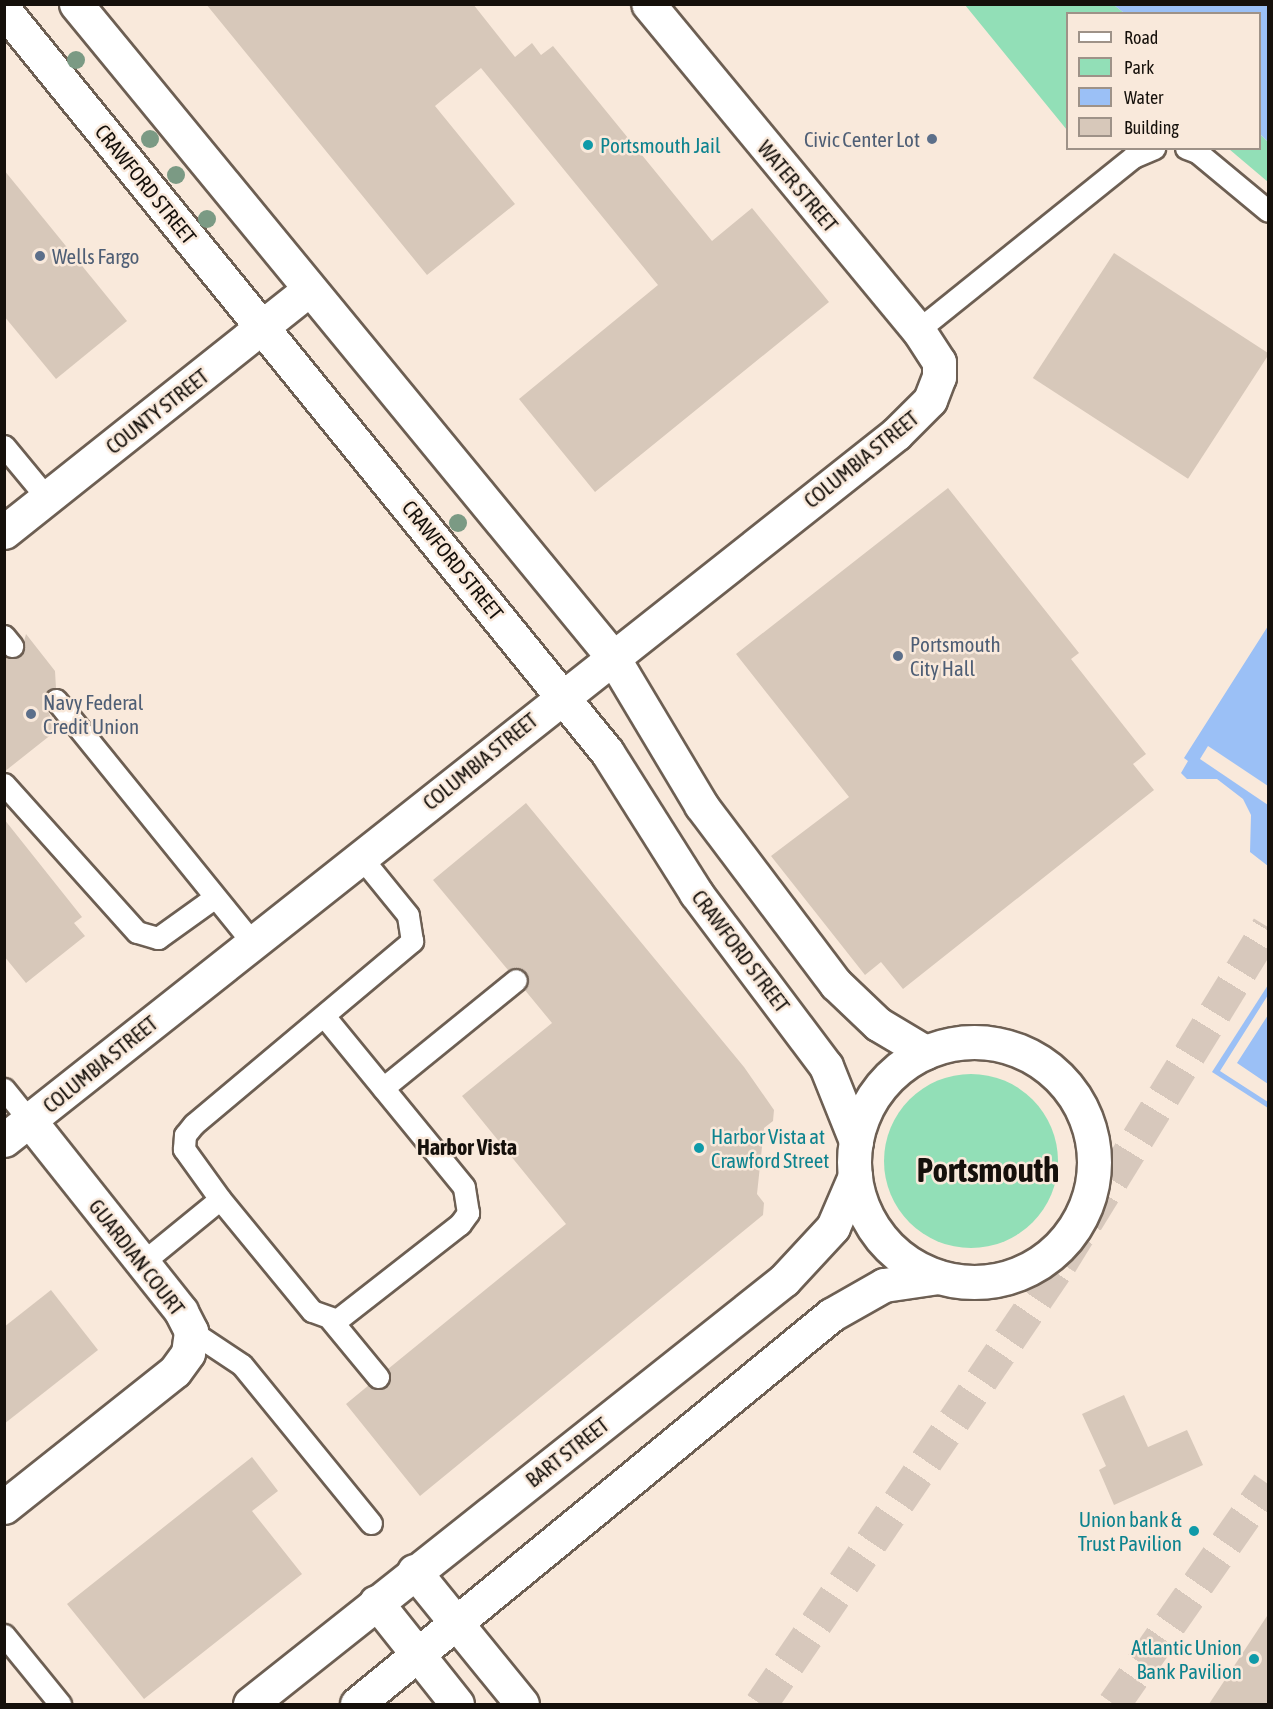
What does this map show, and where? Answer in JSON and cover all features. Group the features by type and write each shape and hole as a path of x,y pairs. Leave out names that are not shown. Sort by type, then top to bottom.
{"main road":[{"path":"76,4 308,290 612,656 700,805 836,984 878,1024 926,1052"},
{"name":"WATER STREET","path":"648,4 918,330 939,362 939,372"},
{"name":"CRAWFORD STREET","path":"4,10 607,752 696,893 826,1066 856,1141"},
{"name":"COUNTY STREET","path":"4,532 308,290"},
{"name":"COLUMBIA STREET","path":"17,1130 562,695 910,422 930,400 939,372"},
{"path":"357,1704 831,1315 884,1286 938,1277 985,1281 1014,1276 1048,1257 1075,1229 1091,1194 1095,1155 1086,1118 1073,1095 1038,1059 1002,1045 963,1042 926,1052 893,1074 869,1105 856,1141 855,1176 864,1210 881,1239 907,1262 938,1277"},
{"name":"GUARDIAN COURT","path":"4,1507 175,1371 188,1353 191,1331 181,1311 143,1262 17,1130"},
{"name":"BART STREET","path":"250,1704 414,1571 784,1280 833,1227 855,1176"},
{"path":"414,1571 522,1704"},
{"path":"376,1602 457,1704"}],"lane":[{"path":"918,330 1133,157 1149,150"},
{"path":"1192,150 1197,152 1269,211"},
{"path":"4,446 47,498"},
{"path":"56,700 252,942"},
{"path":"4,784 137,932 158,938 215,897"},
{"path":"360,856 408,915 412,941 185,1135 190,1162 312,1311 332,1320 378,1377"},
{"path":"383,1088 516,980"},
{"path":"325,1017 464,1187 468,1213 349,1315 332,1320"},
{"path":"4,1089 17,1130"},
{"path":"143,1262 220,1199"},
{"path":"191,1331 242,1365 371,1523"},
{"path":"4,1635 60,1704"}],"green space":[{"path":"965,5 1114,5 1123,12 1066,12 1066,129"},
{"path":"1261,135 1268,142 1268,182 1230,150 1261,150"},
{"path":"971,1074 988,1075 1004,1080 1020,1088 1033,1099 1044,1112 1052,1128 1057,1144 1057,1178 1052,1194 1044,1210 1033,1223 1020,1234 1004,1242 988,1247 971,1248 954,1247 938,1242 922,1234 909,1223 898,1210 890,1194 885,1178 884,1161 885,1144 890,1128 898,1112 909,1099 922,1088 938,1080 954,1075"}],"water":[{"path":"1114,5 1268,5 1268,142 1261,135 1261,12 1123,12"},
{"path":"1268,626 1268,866 1250,852 1251,815 1243,799 1217,779 1187,779 1181,773 1188,761 1184,758"},
{"path":"1268,985 1268,1108 1212,1072"}],"pier":[{"path":"1208,746 1268,786 1268,805 1200,759"},
{"path":"1268,995 1268,1015 1237,1063 1268,1084 1268,1102 1220,1071"}],"building":[{"path":"206,4 473,4 515,57 532,43 541,55 553,46 712,241 752,208 829,302 595,492 519,399 658,285 481,68 435,106 515,204 427,275"},
{"name":"Wells Fargo","path":"4,170 127,321 56,379 4,316"},
{"path":"1114,253 1268,353 1188,479 1033,378"},
{"path":"948,488 1079,653 1071,659 1146,754 1133,764 1154,790 903,989 881,962 865,975 771,856 849,797 736,654"},
{"name":"Navy Federal Credit Union","path":"26,634 55,671 56,688 48,691 43,701 57,730 4,772 4,656 20,656"},
{"name":"Harbor Vista at Crawford Street","path":"526,803 744,1067 774,1110 773,1121 764,1128 757,1194 764,1203 763,1215 420,1496 346,1404 369,1385 386,1387 388,1369 566,1224 462,1096 552,1023 524,989 525,972 508,970 433,880"},
{"path":"4,819 82,917 74,923 85,936 26,983 4,956"},
{"path":"51,1290 98,1350 4,1424 4,1327"},
{"path":"1124,1395 1148,1447 1187,1430 1203,1465 1114,1505 1099,1470 1106,1466 1082,1414"},
{"path":"252,1457 278,1491 252,1511 302,1574 144,1699 67,1604"},
{"name":"Atlantic Union Bank Pavilion","path":"1269,1613 1269,1704 1209,1704"}],"tunnel":[{"path":"761,1704 1061,1263 1268,927"},
{"path":"1114,1704 1268,1483"}],"place":[{"name":"Civic Center Lot","path":"932,139"},
{"name":"Portsmouth Jail","path":"588,145"},
{"name":"Wells Fargo","path":"40,256"},
{"name":"Portsmouth City Hall","path":"898,656"},
{"name":"Navy Federal Credit Union","path":"31,714"},
{"name":"Harbor Vista at Crawford Street","path":"699,1148"},
{"name":"Union bank & Trust Pavilion","path":"1194,1531"},
{"name":"Atlantic Union Bank Pavilion","path":"1254,1659"}],"district":[{"name":"Harbor Vista","path":"467,1148"},
{"name":"Portsmouth","path":"988,1171"}]}
